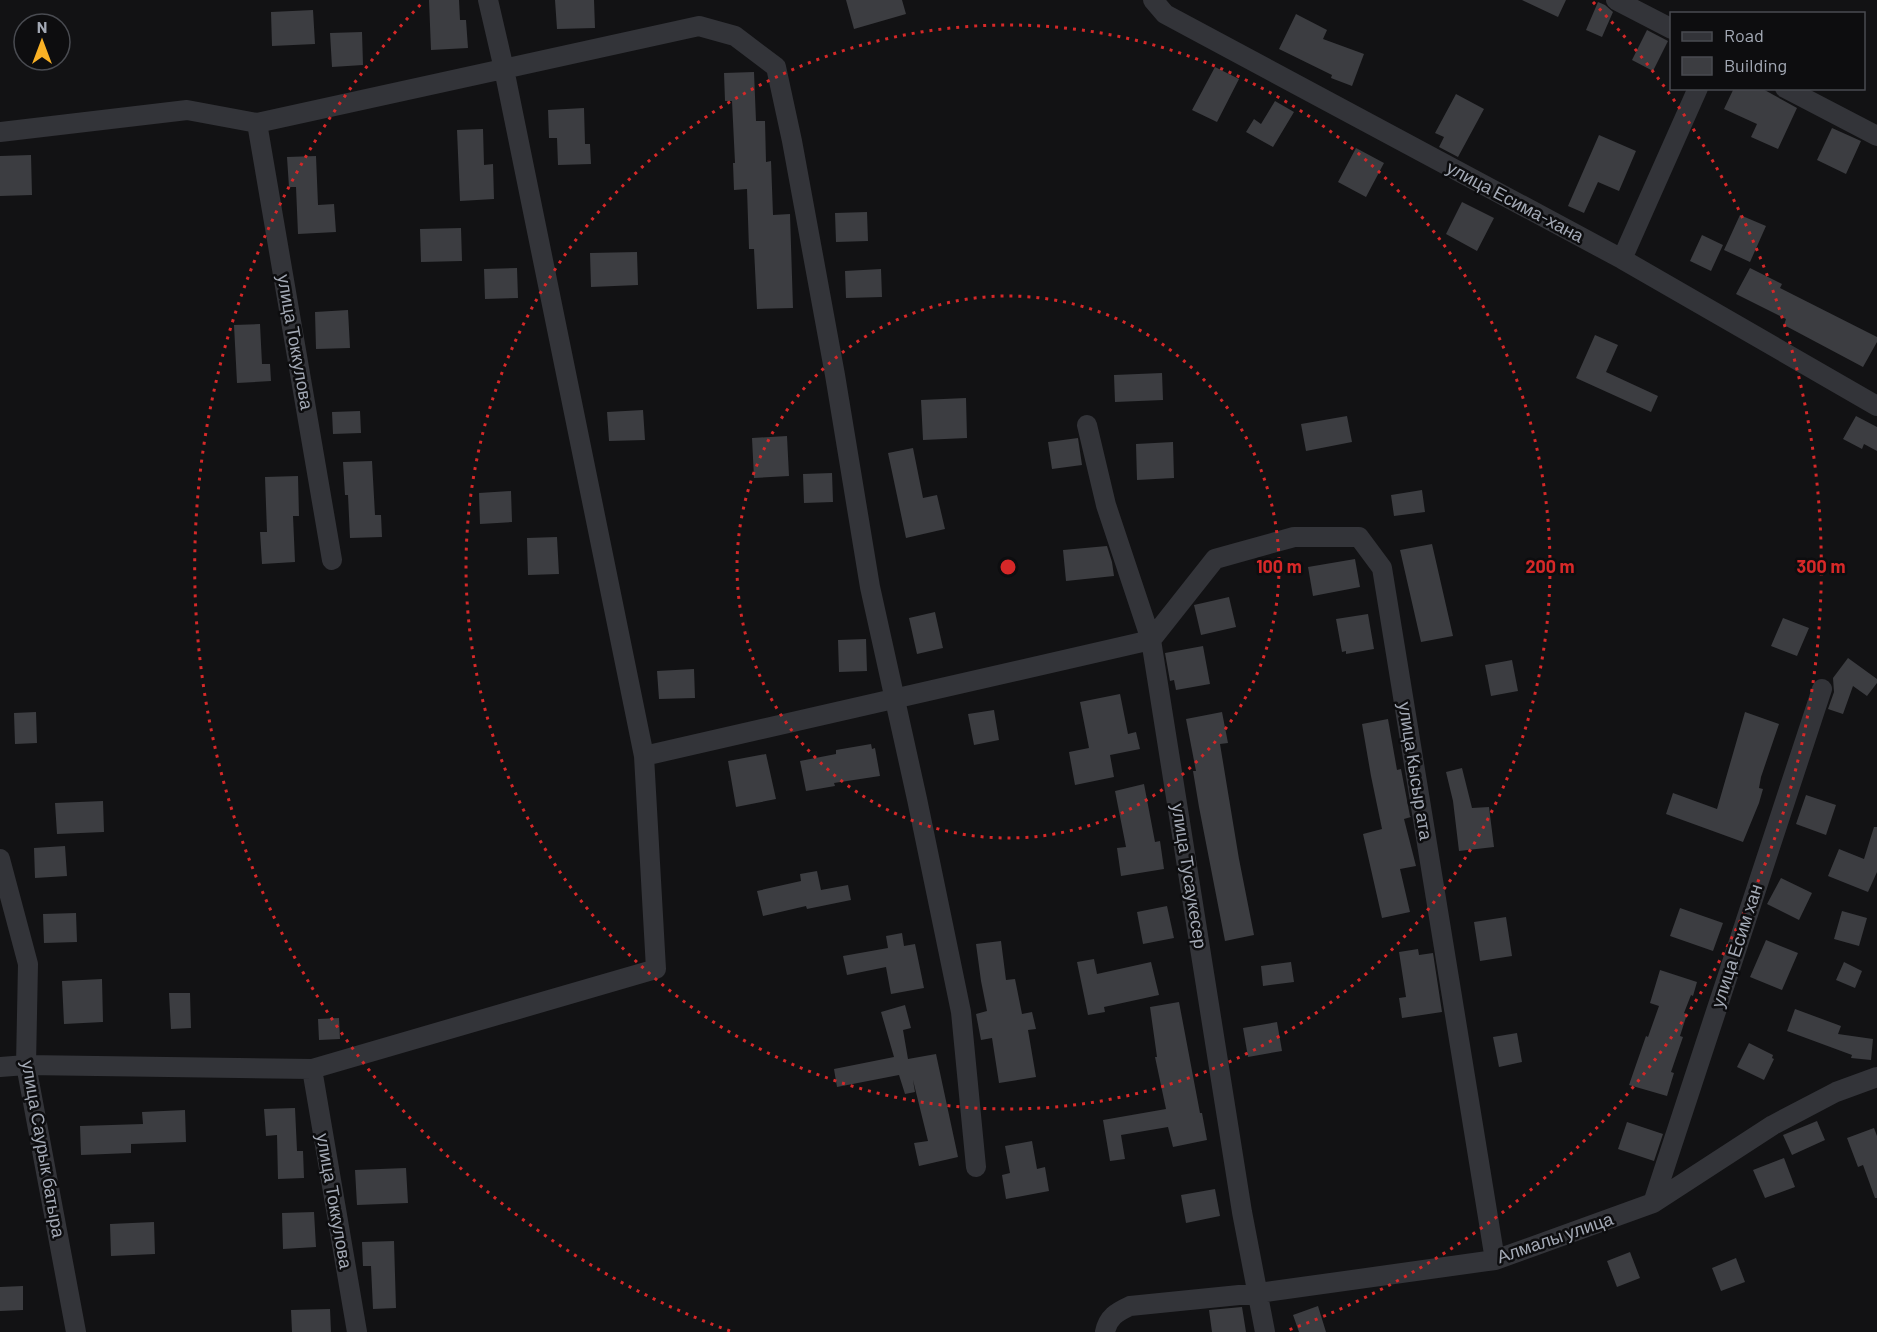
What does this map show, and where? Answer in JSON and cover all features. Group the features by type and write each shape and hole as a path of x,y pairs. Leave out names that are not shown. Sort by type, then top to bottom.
{"street":[{"path":"0,1067 26,1065 312,1069 656,969 644,756 488,0"},
{"name":"улица Есима-хана","path":"1153,0 1165,14 1622,259 1877,406"},
{"path":"1616,0 1670,28"},
{"path":"0,132 187,111 257,123 699,26 735,36 776,68 792,141 835,375 870,588 961,1012 976,1167"},
{"path":"1622,259 1697,90"},
{"path":"1789,90 1877,136"},
{"name":"улица Токкулова","path":"257,123 332,560"},
{"name":"улица Тусаукесер","path":"1087,425 1106,505 1151,640 1242,1212 1265,1332"},
{"name":"улица Кысыр ата","path":"1151,640 1215,559 1294,537 1359,537 1382,568 1495,1260"},
{"path":"644,756 1151,640"},
{"name":"улица Есим хан","path":"1653,1203 1822,689"},
{"name":"улица Саурык батыра","path":"0,859 28,964 26,1065 76,1332"},
{"name":"улица Токкулова","path":"312,1069 357,1332"},
{"name":"Алмалы улица","path":"1105,1332 1106,1324 1116,1312 1131,1306 1259,1293 1495,1260 1653,1203 1773,1125 1836,1092 1877,1077"}],"building":[{"path":"429,0 459,0 460,20 466,20 468,48 431,50"},
{"path":"555,0 594,0 595,28 557,29"},
{"path":"846,0 902,0 906,14 854,29"},
{"path":"1522,0 1566,0 1558,17"},
{"path":"1598,2 1613,12 1602,37 1586,30"},
{"path":"313,10 315,44 272,46 271,12"},
{"path":"1296,14 1327,30 1323,39 1364,54 1352,86 1331,78 1332,75 1279,49"},
{"path":"1647,30 1668,41 1653,71 1632,60"},
{"path":"362,32 363,65 332,67 330,33"},
{"path":"1215,67 1239,79 1217,122 1192,110"},
{"path":"754,72 756,121 765,121 766,162 771,161 773,215 790,214 793,308 757,309 754,249 749,249 747,189 734,190 732,101 725,101 724,73"},
{"path":"1733,90 1765,90 1797,108 1778,149 1751,137 1757,124 1724,109"},
{"path":"1456,94 1484,109 1458,157 1439,147 1444,137 1435,133"},
{"path":"1275,101 1294,112 1273,147 1246,132 1254,119 1261,124"},
{"path":"584,108 585,144 590,144 591,164 558,165 557,138 549,138 548,110"},
{"path":"1832,128 1861,141 1846,174 1817,160"},
{"path":"483,129 484,165 493,164 494,199 460,201 457,130"},
{"path":"1599,135 1636,151 1619,191 1598,182 1584,213 1568,206"},
{"path":"1356,148 1384,163 1366,197 1338,182"},
{"path":"31,155 32,195 0,196 0,156"},
{"path":"316,156 318,205 334,204 336,232 298,234 296,187 289,187 287,157"},
{"path":"1462,202 1494,218 1477,251 1446,234"},
{"path":"867,212 868,241 836,242 835,213"},
{"path":"1740,215 1766,226 1750,262 1724,250"},
{"path":"461,228 462,261 421,262 420,229"},
{"path":"1702,235 1723,245 1711,271 1690,261"},
{"path":"637,252 638,285 591,287 590,253"},
{"path":"517,268 518,298 485,299 484,269"},
{"path":"1750,268 1782,284 1780,288 1877,337 1877,342 1863,367 1784,325 1786,319 1736,294"},
{"path":"881,269 882,297 846,298 845,271"},
{"path":"348,310 350,348 316,349 315,312"},
{"path":"260,324 262,364 270,364 271,381 237,383 234,325"},
{"path":"1595,335 1618,345 1606,372 1658,396 1651,412 1576,378"},
{"path":"1162,373 1163,400 1115,402 1114,375"},
{"path":"966,398 967,438 923,440 921,400"},
{"path":"643,410 645,440 609,441 607,412"},
{"path":"360,411 361,433 333,434 332,412"},
{"path":"1347,416 1352,442 1306,451 1301,424"},
{"path":"1856,416 1877,427 1877,451 1864,444 1862,449 1843,439"},
{"path":"787,436 789,476 754,478 752,438"},
{"path":"1078,438 1082,465 1052,469 1048,442"},
{"path":"1173,442 1174,478 1137,480 1136,444"},
{"path":"913,448 923,498 937,495 945,529 906,538 888,453"},
{"path":"372,461 375,515 381,515 382,537 350,538 348,495 345,495 343,462"},
{"path":"832,473 833,502 804,503 803,474"},
{"path":"298,476 299,516 293,516 295,562 262,564 260,532 267,532 265,477"},
{"path":"1422,490 1425,512 1394,516 1391,495"},
{"path":"511,491 512,522 480,524 479,493"},
{"path":"557,537 559,574 528,575 527,538"},
{"path":"1432,544 1453,636 1421,642 1400,550"},
{"path":"1107,546 1114,576 1066,581 1063,550"},
{"path":"1355,559 1360,587 1313,596 1308,567"},
{"path":"1229,597 1236,627 1201,635 1194,605"},
{"path":"935,612 943,648 917,654 909,618"},
{"path":"1368,614 1374,649 1346,654 1346,651 1342,652 1336,619"},
{"path":"1783,618 1809,628 1797,656 1771,646"},
{"path":"866,639 867,671 839,672 838,640"},
{"path":"1203,646 1210,684 1176,690 1174,680 1170,681 1165,653"},
{"path":"1848,658 1877,679 1877,683 1867,696 1853,686 1843,714 1828,709 1834,692 1833,678"},
{"path":"1512,660 1518,691 1491,696 1485,665"},
{"path":"694,669 695,698 659,699 657,671"},
{"path":"1120,694 1128,734 1136,732 1140,749 1110,755 1114,777 1075,785 1069,752 1089,748 1080,702"},
{"path":"994,710 999,740 974,745 968,714"},
{"path":"36,712 37,743 15,744 14,713"},
{"path":"1222,712 1228,743 1220,744 1254,935 1225,941 1199,807 1193,771 1196,771 1186,719"},
{"path":"1745,712 1779,724 1761,777 1759,788 1763,789 1759,803 1743,842 1666,814 1673,793 1717,809"},
{"path":"1388,719 1397,770 1401,769 1411,817 1404,819 1416,866 1400,869 1410,912 1382,918 1363,834 1382,829 1362,724"},
{"path":"871,744 872,749 875,748 880,776 834,783 835,786 806,791 800,761 836,754 836,750"},
{"path":"766,754 776,799 736,807 728,761"},
{"path":"1462,768 1472,808 1489,807 1494,847 1459,851 1453,801 1446,772"},
{"path":"1144,784 1155,842 1160,841 1164,869 1121,876 1117,848 1126,847 1115,791"},
{"path":"1806,795 1836,805 1826,835 1796,824"},
{"path":"103,801 104,832 57,834 55,803"},
{"path":"1874,827 1877,827 1877,872 1868,892 1828,876 1839,849 1864,859"},
{"path":"65,846 67,876 35,878 34,848"},
{"path":"817,871 821,890 848,885 851,900 807,909 806,906 763,916 757,891 801,881 800,874"},
{"path":"1781,878 1812,893 1799,920 1767,904"},
{"path":"1167,906 1174,938 1143,944 1137,912"},
{"path":"1680,908 1723,923 1713,951 1670,936"},
{"path":"1842,911 1867,918 1859,946 1834,939"},
{"path":"76,913 77,942 44,943 43,914"},
{"path":"1506,917 1512,956 1480,961 1474,922"},
{"path":"902,933 904,946 915,944 924,988 891,994 886,967 847,975 843,956 888,948 886,936"},
{"path":"1766,940 1798,953 1782,990 1750,977"},
{"path":"1001,941 1006,980 1015,979 1022,1014 1032,1012 1036,1029 1028,1030 1036,1077 999,1083 992,1038 981,1040 976,1014 987,1011 976,944"},
{"path":"1418,949 1419,955 1433,953 1442,1012 1402,1018 1399,998 1406,997 1399,952"},
{"path":"1094,959 1097,974 1151,962 1159,995 1104,1007 1105,1012 1088,1015 1077,962"},
{"path":"1291,962 1294,982 1263,986 1261,966"},
{"path":"1844,962 1862,971 1855,988 1836,980"},
{"path":"1660,970 1697,982 1684,1013 1687,1014 1680,1036 1683,1037 1671,1072 1674,1073 1667,1096 1629,1085 1659,1006 1650,1003"},
{"path":"102,979 103,1022 64,1024 62,981"},
{"path":"169,993 190,993 191,1028 171,1029"},
{"path":"1179,1002 1207,1140 1173,1147 1168,1127 1121,1135 1125,1159 1110,1161 1103,1120 1166,1109 1155,1057 1157,1057 1150,1007"},
{"path":"905,1005 911,1028 903,1030 908,1059 936,1054 958,1157 919,1166 914,1143 928,1141 913,1080 915,1092 905,1094 899,1075 837,1087 834,1069 894,1057 881,1012"},
{"path":"1795,1009 1841,1026 1838,1034 1873,1039 1871,1060 1851,1058 1852,1055 1787,1031"},
{"path":"339,1018 340,1039 319,1040 318,1019"},
{"path":"1277,1022 1282,1051 1248,1057 1243,1028"},
{"path":"1517,1033 1522,1062 1499,1067 1493,1037"},
{"path":"1749,1043 1773,1055 1774,1059 1764,1080 1737,1067"},
{"path":"295,1108 297,1151 303,1151 304,1178 278,1179 277,1135 266,1136 264,1109"},
{"path":"185,1110 186,1142 131,1144 131,1153 81,1155 80,1126 143,1124 142,1112"},
{"path":"1817,1121 1825,1140 1792,1155 1783,1135"},
{"path":"1627,1122 1663,1134 1654,1161 1618,1149"},
{"path":"1874,1128 1877,1136 1877,1198 1875,1198 1863,1165 1858,1167 1847,1138"},
{"path":"1032,1141 1037,1169 1045,1167 1049,1191 1006,1199 1002,1175 1010,1173 1005,1146"},
{"path":"1784,1158 1795,1187 1765,1198 1753,1170"},
{"path":"406,1168 408,1203 357,1205 355,1170"},
{"path":"1215,1189 1220,1216 1186,1223 1181,1195"},
{"path":"314,1212 316,1247 283,1249 282,1213"},
{"path":"154,1222 155,1254 111,1256 110,1224"},
{"path":"394,1241 396,1308 373,1309 371,1266 363,1266 362,1242"},
{"path":"1630,1252 1640,1278 1617,1287 1607,1261"},
{"path":"1736,1258 1745,1282 1721,1291 1712,1268"},
{"path":"23,1286 23,1310 0,1311 0,1287"},
{"path":"1318,1306 1326,1332 1299,1332 1293,1315"},
{"path":"1242,1307 1246,1332 1212,1332 1209,1310"},
{"path":"330,1309 331,1332 292,1332 291,1310"}]}
